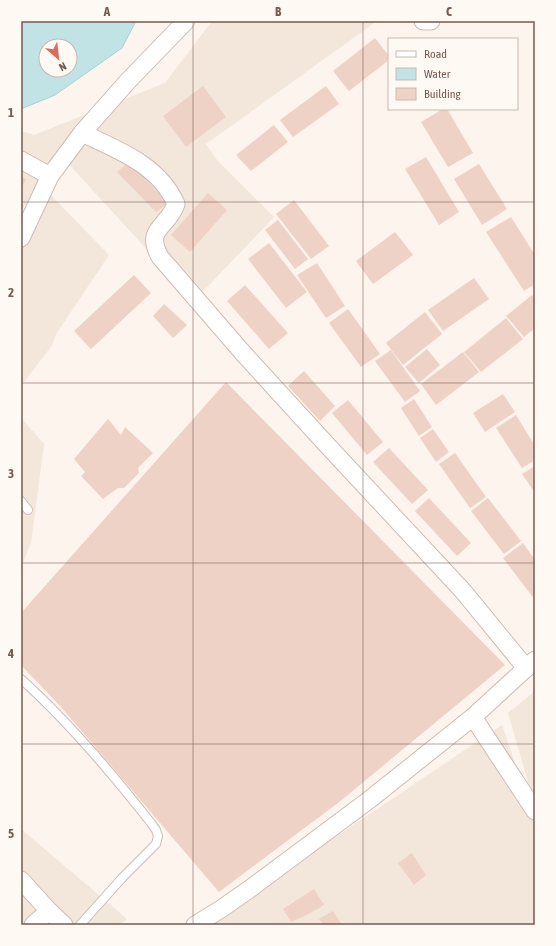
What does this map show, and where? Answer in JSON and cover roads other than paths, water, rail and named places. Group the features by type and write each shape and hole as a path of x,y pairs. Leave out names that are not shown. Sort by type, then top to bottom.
{"street":[{"path":"21,238 50,176 82,133 128,81 186,21"},
{"path":"423,21 431,21"},
{"path":"82,133 135,159 152,171 163,183 172,195 176,204 174,212 157,231 154,239 154,247 160,257 243,353 322,440 464,591 530,664 473,717 369,800 280,867 195,925"},
{"path":"21,160 50,176"},
{"path":"473,717 535,811"},
{"path":"21,880 64,925"},
{"path":"33,925 49,911"}],"lane":[{"path":"21,501 28,510"},
{"path":"21,679 74,732 115,777 151,823 158,836 156,844 123,877 80,925"}],"water":[{"path":"21,21 136,21 122,48 55,95 21,109"}]}
